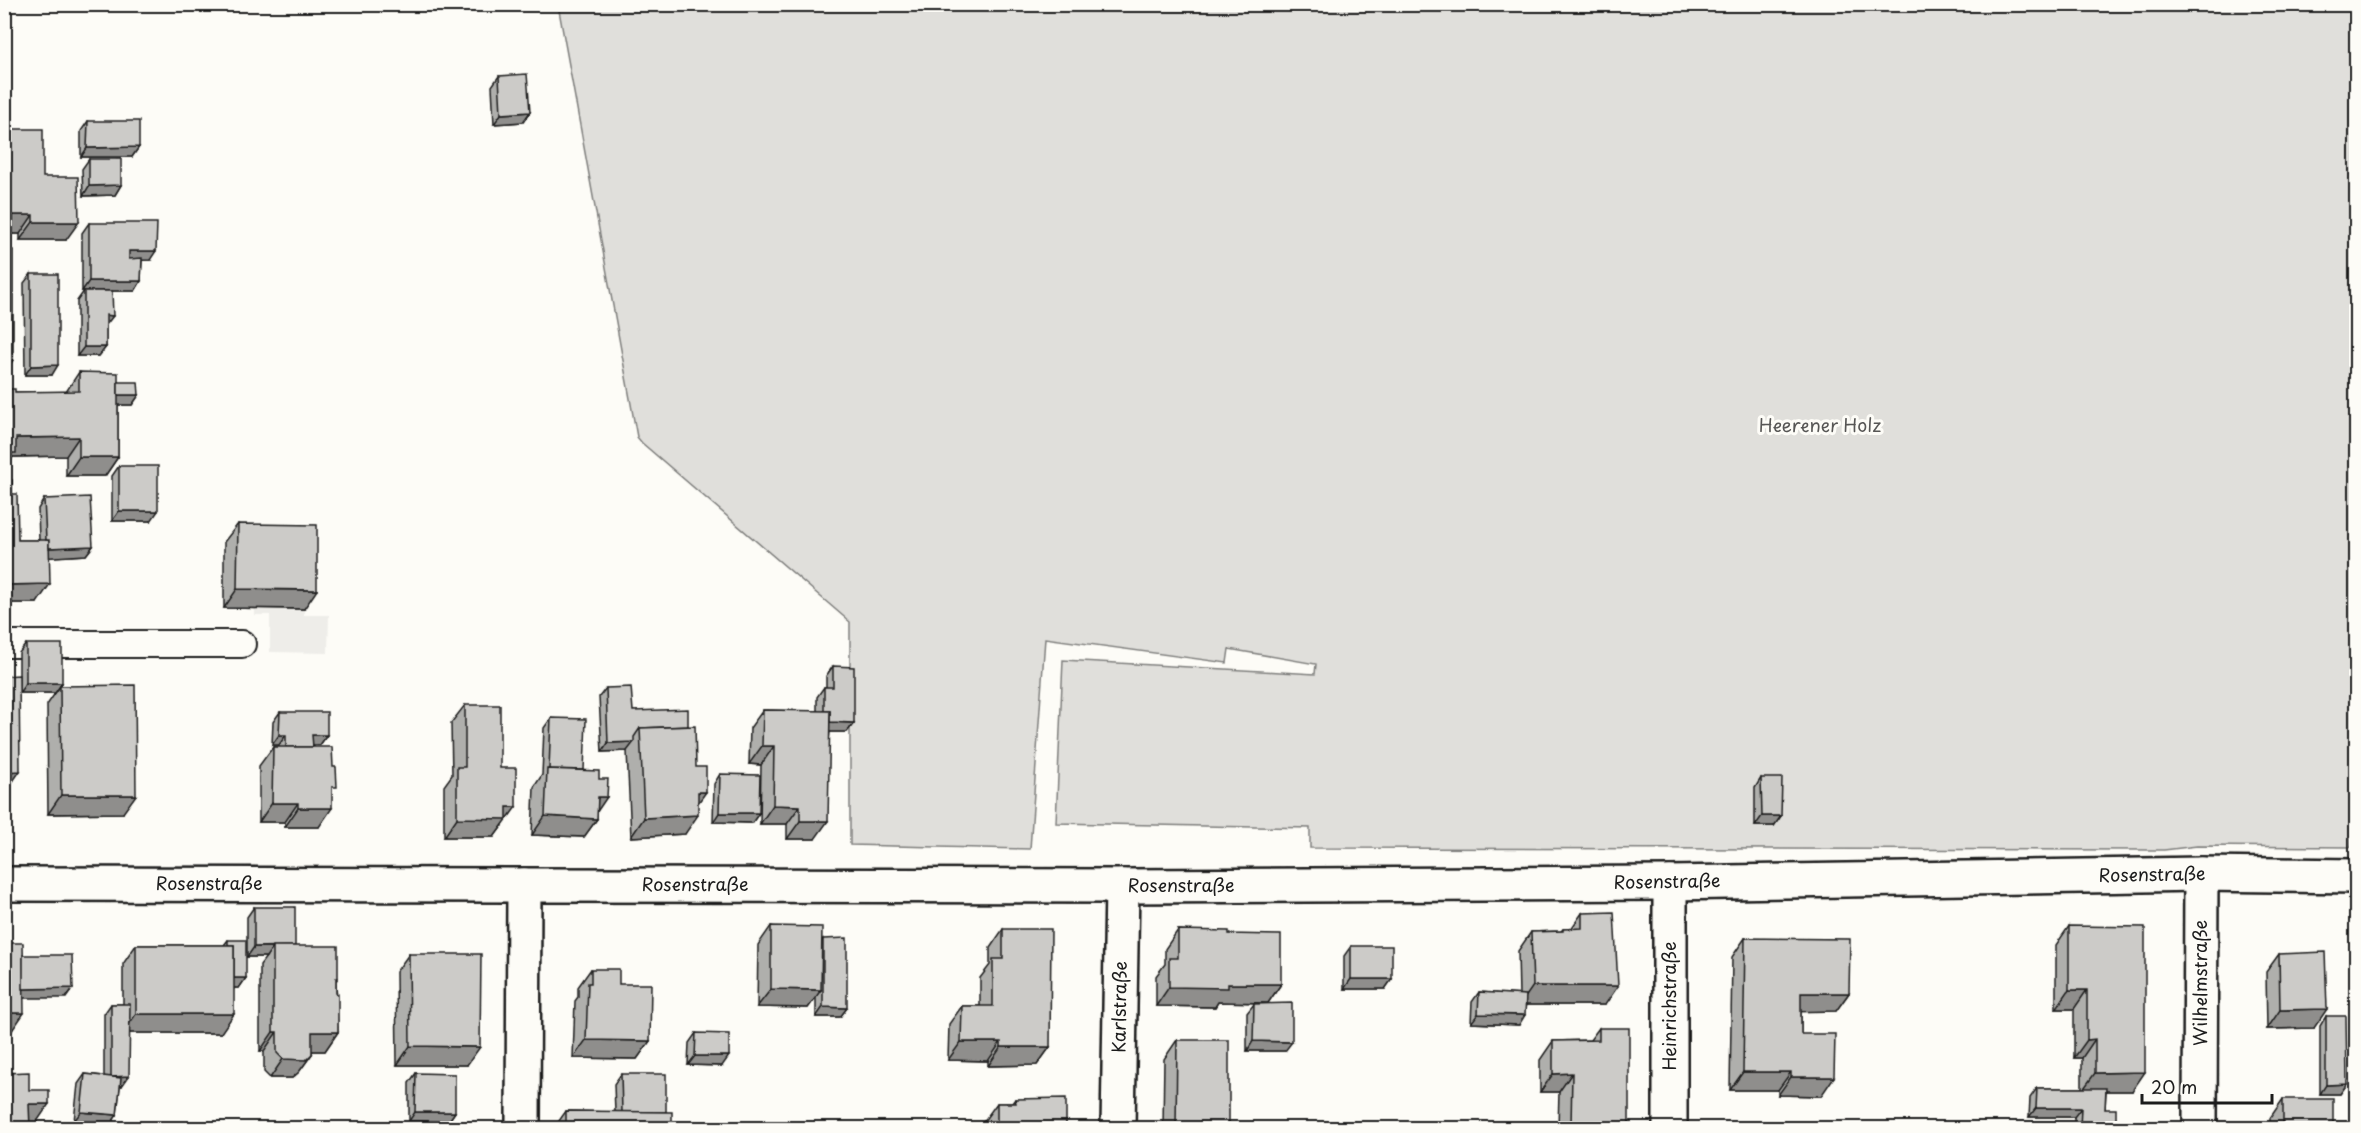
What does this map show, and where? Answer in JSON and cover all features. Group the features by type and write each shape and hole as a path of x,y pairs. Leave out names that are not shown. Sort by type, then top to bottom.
{"street":[{"name":"Rosenstraße","path":"4,884 1122,886 1670,883 2201,874 2356,876"},
{"name":"Wilhelmstraße","path":"2200,1128 2201,874"},
{"name":"Heinrichstraße","path":"1670,883 1670,1128"},
{"path":"522,1128 524,885"},
{"name":"Karlstraße","path":"1118,1128 1122,886"}],"lane":[{"path":"4,644 243,644"}],"shaded area":[{"path":"254,608 304,609 304,615 329,615 328,653 270,652 270,615 254,615"}],"green space":[{"name":"Heerener Holz","path":"558,5 2356,5 2356,696 2351,847 2197,846 2164,850 1310,848 1310,828 1056,823 1063,660 1315,674 1316,664 1229,649 1227,663 1045,638 1030,849 850,845 850,622 637,437"}],"building":[{"path":"527,74 530,112 501,114 499,76"},
{"path":"88,121 139,121 139,147 87,148"},
{"path":"4,129 43,129 43,177 78,177 79,222 33,222 33,215 12,215 12,226 4,226"},
{"path":"89,159 121,159 121,185 89,186"},
{"path":"89,223 157,223 156,251 129,251 129,259 142,258 141,281 89,281"},
{"path":"4,250 13,250 13,360 4,360"},
{"path":"31,274 58,274 58,365 31,366"},
{"path":"84,291 112,291 113,316 106,315 106,347 84,347"},
{"path":"79,372 118,373 118,457 79,457 79,437 16,438 16,453 4,453 4,389 15,389 15,392 79,391"},
{"path":"118,382 138,382 139,395 118,395"},
{"path":"119,466 158,466 158,511 119,511"},
{"path":"4,480 12,480 12,494 17,494 18,540 49,540 50,584 4,585"},
{"path":"90,497 93,546 49,548 49,540 46,540 44,499"},
{"path":"238,524 317,525 317,590 237,589"},
{"path":"26,644 62,644 62,683 26,683"},
{"path":"833,666 854,667 854,723 830,722 830,711 824,711 824,687 833,687"},
{"path":"19,675 20,771 4,772 4,676"},
{"path":"135,685 136,795 61,795 60,686"},
{"path":"631,687 633,711 688,709 688,726 640,728 634,737 634,742 608,743 606,688"},
{"path":"465,705 500,705 500,768 516,768 516,807 507,807 507,819 457,818 457,767 465,767"},
{"path":"763,710 830,711 828,821 800,821 800,806 773,805 774,746 762,746"},
{"path":"280,712 327,712 327,735 312,735 313,747 286,747 286,735 279,735"},
{"path":"551,718 586,719 584,770 549,769"},
{"path":"695,726 696,767 706,767 706,792 698,792 698,815 644,818 640,728"},
{"path":"273,747 332,747 337,787 332,787 332,808 298,808 298,803 272,803"},
{"path":"547,769 599,771 599,779 608,779 607,797 598,797 597,819 545,816"},
{"path":"720,774 760,775 759,813 719,813"},
{"path":"1761,778 1782,778 1781,816 1762,816"},
{"path":"254,907 295,907 295,946 254,947"},
{"path":"1614,912 1618,986 1533,986 1531,932 1582,928 1582,913"},
{"path":"771,926 822,927 821,990 771,989"},
{"path":"2069,926 2145,927 2145,1072 2095,1073 2095,1039 2087,1040 2087,990 2069,990"},
{"path":"1003,929 1051,929 1050,1047 1001,1047 1001,1042 961,1042 962,1006 993,1006 993,959 1003,959"},
{"path":"1178,930 1281,935 1281,984 1228,984 1228,988 1169,987 1169,958 1178,958"},
{"path":"847,938 847,1008 823,1007 823,939"},
{"path":"1745,938 1850,939 1849,993 1801,993 1801,1034 1835,1034 1834,1077 1791,1077 1791,1072 1743,1072"},
{"path":"228,940 246,940 246,978 234,978 234,945 228,945"},
{"path":"4,943 23,943 24,1013 4,1013"},
{"path":"136,945 234,945 234,1014 136,1014"},
{"path":"273,946 338,946 336,993 338,994 338,1032 312,1032 312,1054 306,1060 283,1059 277,1053 277,1032 273,1032"},
{"path":"1351,946 1392,946 1392,979 1351,979"},
{"path":"2325,952 2327,1009 2280,1010 2279,954"},
{"path":"409,954 481,954 480,1047 410,1046"},
{"path":"23,955 72,955 73,988 23,989"},
{"path":"591,969 619,969 619,984 651,984 650,1041 586,1040 588,983 591,983"},
{"path":"1479,992 1526,995 1525,1015 1478,1014"},
{"path":"1292,1003 1292,1042 1253,1041 1254,1004"},
{"path":"111,1004 130,1004 129,1076 111,1077"},
{"path":"2326,1016 2346,1016 2347,1084 2326,1085"},
{"path":"1599,1028 1629,1028 1629,1128 1579,1128 1579,1125 1571,1125 1572,1073 1553,1074 1553,1041 1599,1040"},
{"path":"696,1033 729,1034 729,1056 695,1056"},
{"path":"1177,1040 1229,1040 1229,1128 1176,1128"},
{"path":"29,1072 29,1090 49,1090 49,1104 29,1104 30,1128 4,1128 4,1073"},
{"path":"416,1073 455,1074 455,1112 415,1112"},
{"path":"85,1074 121,1078 117,1115 81,1112"},
{"path":"621,1074 666,1074 666,1112 622,1112"},
{"path":"2037,1088 2106,1088 2105,1109 2116,1109 2116,1125 2112,1128 2080,1128 2081,1108 2036,1108"},
{"path":"1066,1098 1066,1128 997,1128 997,1103 1016,1103 1015,1099"},
{"path":"2283,1099 2333,1099 2333,1128 2283,1128"},
{"path":"566,1111 672,1112 672,1128 566,1128"},
{"path":"1763,1124 1812,1124 1812,1128 1763,1128"},
{"path":"2115,1125 2164,1125 2164,1128 2115,1128"}]}
